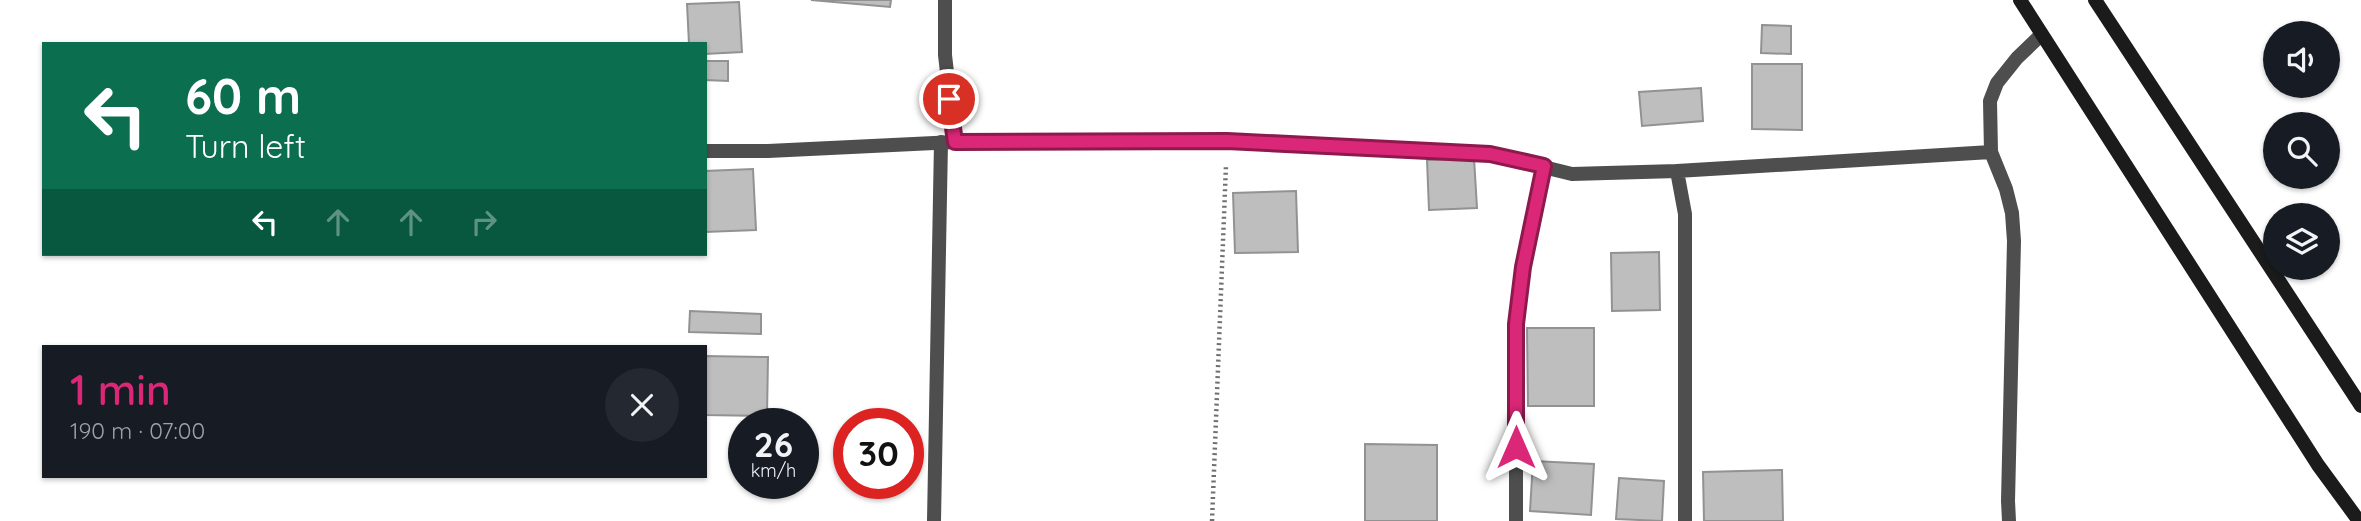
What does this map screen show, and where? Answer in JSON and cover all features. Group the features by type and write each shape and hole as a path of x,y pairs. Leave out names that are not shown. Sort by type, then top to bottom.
{"street":[{"path":"934,521 948,142 945,0"},
{"path":"2020,0 2318,465 2359,521"},
{"path":"2095,0 2361,406"},
{"path":"2009,521 2014,241 2012,213 1991,152 1990,101 1997,83 2017,58 2041,35"},
{"path":"707,151 768,151 948,142 1227,141 1490,154 1572,174 1677,171 1991,152"},
{"path":"1516,521 1516,324 1523,267 1544,166"},
{"path":"1677,171 1685,214 1685,521"}],"path":[{"path":"1212,521 1227,141"}],"building":[{"path":"811,0 891,0 890,7"},
{"path":"739,2 742,52 707,54 707,42 689,42 687,4"},
{"path":"1762,25 1791,26 1791,54 1761,53"},
{"path":"707,61 728,61 728,81 707,80"},
{"path":"1752,64 1802,64 1802,130 1752,129"},
{"path":"1701,88 1703,121 1642,126 1639,92"},
{"path":"1474,158 1477,208 1429,210 1427,160"},
{"path":"753,169 756,230 707,232 707,171"},
{"path":"1296,191 1298,252 1235,253 1233,193"},
{"path":"1659,252 1660,310 1612,311 1611,253"},
{"path":"690,311 761,314 761,334 689,332"},
{"path":"1527,328 1594,328 1594,406 1528,406"},
{"path":"707,356 768,357 767,408 728,408 728,415 707,415"},
{"path":"1365,444 1437,445 1437,521 1365,521"},
{"path":"1533,461 1594,464 1591,515 1530,511"},
{"path":"1782,470 1783,521 1704,521 1703,472"},
{"path":"1619,478 1664,481 1662,521 1616,519"}],"route":[{"path":"949,99 955,142 1227,141 1490,154 1544,166 1523,267 1516,324 1516,447"}]}
